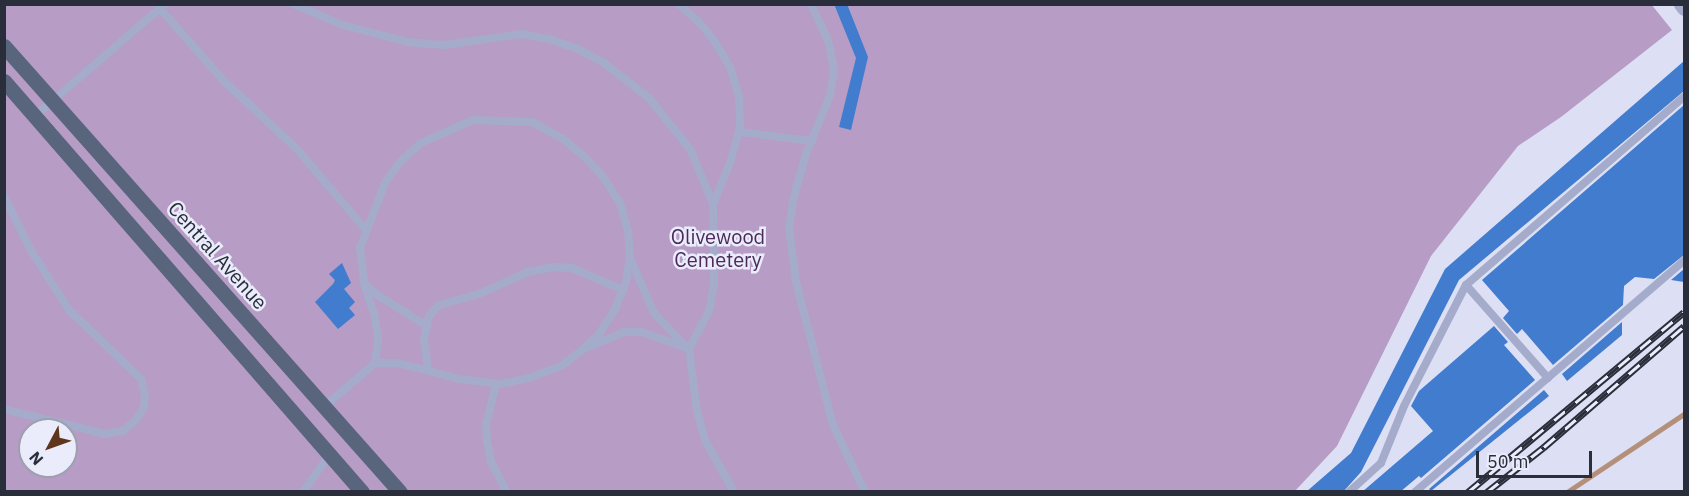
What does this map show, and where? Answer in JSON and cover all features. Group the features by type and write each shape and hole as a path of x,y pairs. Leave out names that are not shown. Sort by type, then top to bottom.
{"main road":[{"name":"Central Avenue","path":"4,46 400,492"},
{"path":"4,81 362,492"}],"street":[{"path":"1682,4 1684,8"}],"lane":[{"path":"293,4 344,25 408,42 444,45 522,34 578,49 624,77 649,98 671,123 690,149 713,204"},
{"path":"679,4 716,42 730,67 739,96 739,132 713,204 714,284 709,310 689,349 697,411 706,442 734,492"},
{"path":"811,4 828,40 834,68 830,96 794,196 789,227 796,282 833,425 864,492"},
{"path":"36,115 160,6 224,81 297,149 366,230"},
{"path":"1349,492 1381,463 1404,406 1466,285 1684,97"},
{"path":"325,406 375,363 398,363 428,369 459,379 496,384 532,377 561,366 581,351 599,334 615,309 623,290 630,258 628,231 620,203 604,178 586,158 563,139 532,122 473,120 421,143 400,162 385,183 360,248 364,283 374,313 378,339 375,363"},
{"path":"739,132 812,141"},
{"path":"4,196 30,249 69,310 141,379 145,396 144,408 136,420 123,431 105,434 4,409"},
{"path":"630,258 654,313 689,349"},
{"path":"1415,492 1684,261"},
{"path":"428,369 424,339 429,316 440,305 479,294 528,272 553,267 572,268 623,290"},
{"path":"364,283 379,296 427,326"},
{"path":"1466,285 1548,378"},
{"path":"581,351 624,332 642,332 689,349"},
{"path":"496,384 486,425 487,441 491,462 507,492"},
{"path":"303,492 330,454"}],"green space":[{"name":"Olivewood Cemetery","path":"1651,4 1672,30 1561,117 1518,146 1431,256 1337,446 1295,491 5,492 4,5"}],"building":[{"path":"834,4 847,4 868,57 851,130 839,127 856,58"},
{"path":"1684,61 1684,91 1459,280 1361,472 1343,492 1306,492 1351,453 1445,269"},
{"path":"1684,105 1684,255 1654,279 1635,277 1624,286 1623,305 1553,365 1522,329 1517,334 1503,318 1509,311 1482,280"},
{"path":"342,263 351,283 344,289 355,302 349,308 355,315 338,329 315,302 333,284 335,280 329,274"},
{"path":"1684,269 1684,282 1671,280"},
{"path":"1622,322 1622,335 1567,381 1562,374"},
{"path":"1494,326 1508,342 1504,345 1535,380 1421,478 1419,476 1400,492 1362,492 1433,431 1411,406 1419,391"},
{"path":"1544,390 1549,396 1431,491 1429,489"}],"waterway":[{"path":"1567,492 1684,414"}],"railway":[{"path":"1468,492 1684,312"},
{"path":"1487,492 1544,447 1684,326"}]}
